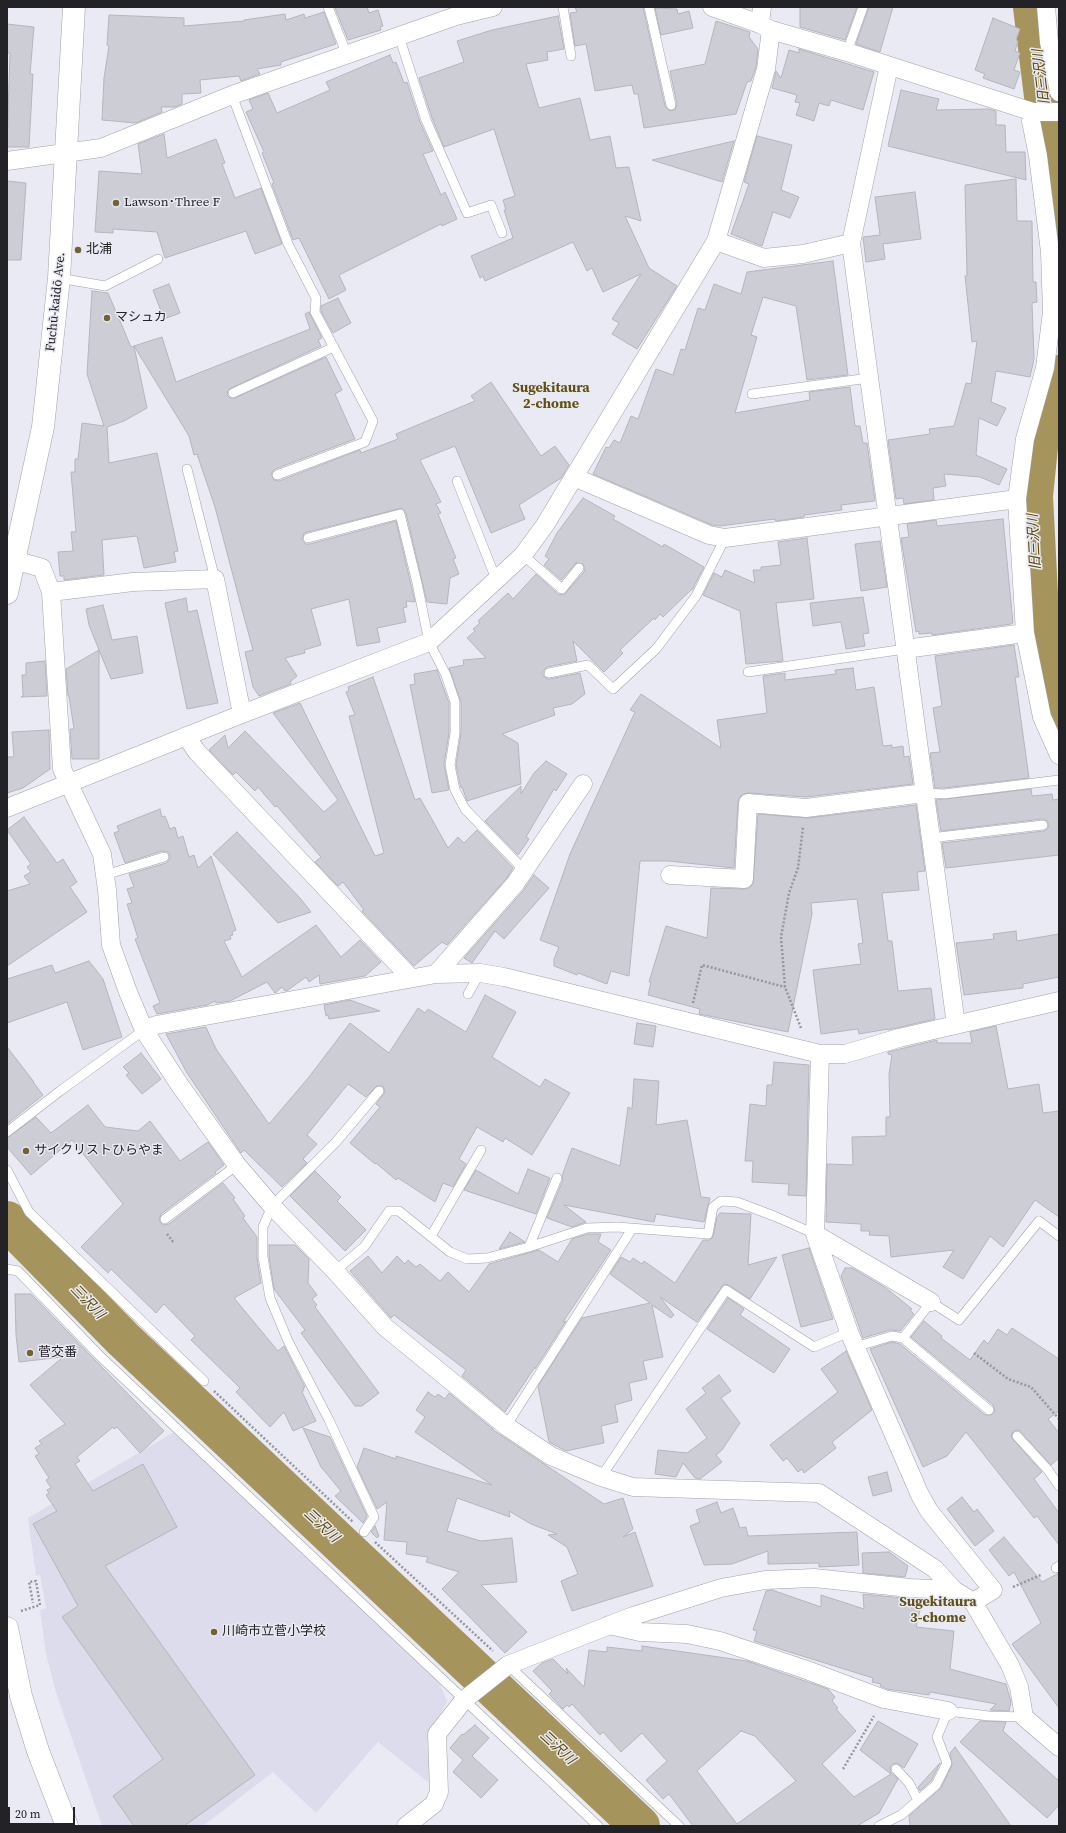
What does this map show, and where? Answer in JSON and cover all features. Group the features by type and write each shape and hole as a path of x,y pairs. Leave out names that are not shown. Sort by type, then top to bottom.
{"main road":[{"name":"Fuchū-kaidō Ave.","path":"7,593 43,427 59,278 74,7"},
{"path":"14,1620 22,1696 38,1750 67,1826"}],"street":[{"path":"7,161 101,148 232,95 456,16 493,7"},
{"path":"712,7 764,20 847,52 1033,112 1059,112"},
{"path":"1046,7 1049,42 1059,92"},
{"path":"7,808 70,784 186,736 429,642 523,555 545,525 716,241 766,69 764,20"},
{"path":"888,66 851,243 956,1025"},
{"path":"1033,112 1031,121 1038,156 1050,252 1052,312 1045,368 1025,438 1017,499 1025,632 1042,717 1059,755"},
{"path":"716,241 764,258 803,254 851,243"},
{"path":"574,477 709,535 725,538 1017,499"},
{"path":"14,560 42,568 51,592 62,768 102,854 111,945 128,992 144,1030 179,1084 237,1165 272,1206 335,1271 384,1327 506,1426 551,1456 601,1477 633,1487 819,1493 935,1568 954,1590 973,1602 1010,1665 1019,1687 1024,1717 1059,1747"},
{"path":"51,592 133,582 216,579 242,714"},
{"path":"905,649 1025,632"},
{"path":"186,736 197,752 410,978"},
{"path":"436,974 515,884 582,784"},
{"path":"670,875 744,879 748,803 806,808 924,793"},
{"path":"144,1030 156,1025 436,974 480,973 504,977 815,1053 845,1054 898,1038 1059,1001"},
{"path":"815,1053 815,1234 852,1339 920,1495 929,1511 993,1590 973,1602"},
{"path":"815,1234 931,1302"},
{"path":"406,1826 434,1804 439,1792 437,1734 464,1700 508,1665 633,1616 720,1588 765,1580 814,1578 910,1588 954,1590"},
{"path":"609,1625 640,1632 687,1634 720,1641 804,1669 884,1699 948,1711"}],"lane":[{"path":"328,7 347,55"},
{"path":"563,7 571,56"},
{"path":"649,7 671,104"},
{"path":"847,52 863,7"},
{"path":"399,36 426,120 467,213 491,204 502,233"},
{"path":"232,95 288,244 316,298 316,312 373,421 365,442 277,475"},
{"path":"59,278 105,286 158,259"},
{"path":"234,394 334,347"},
{"path":"752,394 869,378"},
{"path":"187,469 216,579"},
{"path":"457,481 496,579"},
{"path":"308,538 400,514 429,642 446,675 455,702 455,733 450,765 455,790 465,809 524,870"},
{"path":"549,673 588,665 613,689 656,649 696,596 725,538"},
{"path":"523,555 562,589 579,568"},
{"path":"748,672 905,649"},
{"path":"924,793 944,794 1059,780"},
{"path":"930,838 1042,825"},
{"path":"105,875 164,857"},
{"path":"468,994 480,973"},
{"path":"7,1132 60,1091 144,1030"},
{"path":"364,1532 374,1517 329,1420 288,1341 270,1298 263,1257 263,1226 272,1206 336,1142 380,1091"},
{"path":"431,1236 481,1150"},
{"path":"165,1219 237,1165"},
{"path":"7,1170 30,1212 204,1381"},
{"path":"529,1247 557,1178"},
{"path":"335,1271 364,1247 389,1211 398,1212 450,1252 467,1259 486,1258 529,1247 587,1228 617,1227 708,1234 713,1207 721,1201 737,1202 767,1213 815,1234"},
{"path":"904,1338 931,1302 959,1320 1039,1221 1059,1236"},
{"path":"506,1426 632,1228"},
{"path":"7,1269 18,1271 101,1358 598,1826"},
{"path":"601,1477 726,1290 814,1347 852,1339 892,1336 904,1338 989,1410"},
{"path":"1017,1436 1048,1470 1059,1486"},
{"path":"508,1665 679,1826"},
{"path":"879,1826 901,1815 936,1785 947,1762 937,1737 948,1711 989,1716 1024,1717"},
{"path":"896,1768 909,1783 918,1800"}],"path":[{"path":"806,808 798,868 789,893 781,937 785,987 815,1053"},
{"path":"689,1023 702,966 785,987"},
{"path":"974,1353 1008,1379 1032,1387 1059,1419"},
{"path":"993,1590 1001,1593 1058,1567"},
{"path":"14,1620 40,1605 36,1581 29,1582 33,1603"},
{"path":"843,1769 884,1699"}],"shaded area":[{"name":"川崎市立菅小学校","path":"174,1432 440,1684 447,1702 431,1729 433,1786 378,1742 316,1813 273,1772 203,1826 102,1826 56,1692 46,1654 40,1610 46,1608 40,1575 36,1576 28,1518"}],"building":[{"path":"367,7 369,13 378,10 383,26 380,27 381,30 348,40 335,8"},
{"path":"575,7 643,7 665,106 670,111 675,110 677,104 670,71 705,64 716,21 750,32 749,37 758,49 756,67 751,81 747,82 736,114 644,128 638,94 634,94 632,85 595,91 586,44 575,46 570,13 577,12"},
{"path":"800,7 857,7 845,40 800,27"},
{"path":"869,7 893,7 880,52 856,44"},
{"path":"655,8 677,9 678,14 689,11 693,28 661,35"},
{"path":"324,12 336,44 281,62 281,65 257,69 260,74 241,81 239,76 200,80 201,93 182,94 182,104 175,107 161,107 162,112 136,123 102,120 104,78 109,46 107,45 109,15 184,18 184,26 244,21 285,14 286,20 304,14 305,18"},
{"path":"558,16 564,49 547,52 548,60 526,64 539,108 580,98 590,140 610,136 616,168 629,167 641,221 625,216 649,268 677,286 637,349 612,334 619,323 612,319 641,274 603,292 592,268 587,271 573,242 485,281 483,276 480,278 471,256 513,238 504,210 506,210 503,200 515,196 494,129 444,147 432,118 419,78 464,62 457,41 492,30"},
{"path":"993,18 1020,29 1016,40 1018,41 1015,51 1020,53 1014,70 1020,72 1014,89 983,78 985,74 975,70"},
{"path":"7,24 34,27 30,74 33,74 29,147 7,147 10,53 7,53"},
{"path":"799,49 874,72 863,110 831,100 829,106 819,103 814,121 796,115 800,103 795,102 797,95 772,88 776,71 781,78 789,50 799,53"},
{"path":"390,55 393,63 396,62 404,83 407,82 420,122 433,151 423,154 441,195 445,192 457,219 442,226 441,224 339,275 346,290 329,299 299,238 293,240 272,184 274,183 262,153 264,152 246,112 253,109 249,100 268,93 277,113 330,90 326,82"},
{"path":"901,90 939,99 936,110 989,109 996,111 996,125 1005,125 1006,152 1025,152 1026,180 888,146"},
{"path":"164,134 167,158 216,139 225,163 222,164 235,198 261,188 282,244 255,254 246,231 165,258 157,232 113,229 113,233 95,232 99,171 142,174 138,144"},
{"path":"757,136 792,145 781,190 799,197 790,218 773,212 762,246 731,234 749,184 744,182"},
{"path":"734,141 722,182 652,160"},
{"path":"1016,179 1017,221 1032,221 1033,282 1036,282 1037,302 1032,303 1034,359 1030,377 996,371 991,402 1006,408 997,426 979,418 976,455 1007,469 999,485 980,477 944,474 946,486 933,488 934,500 904,504 903,498 896,499 888,440 930,434 929,429 954,426 966,383 971,384 977,341 972,342 965,276 967,276 965,185"},
{"path":"7,181 26,183 21,260 7,260"},
{"path":"915,192 921,239 883,244 885,259 866,262 863,237 880,235 875,197"},
{"path":"833,261 848,375 807,380 796,306 763,297 751,335 757,337 735,413 810,400 809,392 850,387 855,426 860,426 863,443 867,443 875,501 841,505 842,510 804,515 804,517 720,526 712,525 593,474 606,447 609,448 614,440 620,443 631,416 638,419 656,369 673,375 681,349 685,350 698,308 705,310 714,284 741,294 747,272"},
{"path":"169,284 180,313 164,319 153,290"},
{"path":"92,291 108,293 131,347 134,346 147,408 124,421 107,427 109,463 157,453 178,551 174,552 176,562 144,568 137,536 102,540 104,575 64,580 64,576 60,576 58,552 73,551 71,532 76,532 71,472 75,472 75,459 78,459 82,423 104,426 87,374"},
{"path":"338,298 351,323 333,333 321,311 321,306"},
{"path":"309,312 322,338 318,340 321,346 231,388 228,390 227,395 230,398 235,398 326,357 342,390 335,394 355,439 275,469 271,474 274,480 279,481 360,450 361,453 398,439 396,434 475,401 471,396 491,382 541,456 555,446 569,465 561,478 519,505 525,519 491,533 455,446 420,460 441,502 436,504 441,513 438,514 456,558 453,559 459,574 450,578 447,604 427,602 406,513 402,508 304,533 302,540 306,544 310,544 396,521 415,602 406,601 407,607 403,608 406,622 377,628 380,642 357,646 349,599 311,609 321,645 304,650 305,653 285,658 297,676 290,682 291,684 259,696 253,687 245,652 253,650 215,507 197,454 194,455 189,436 134,346 162,337 176,382 310,329 305,314"},
{"path":"583,498 615,516 613,519 663,547 664,544 704,567 692,590 663,617 660,614 655,620 654,618 620,650 623,653 604,672 573,641 577,661 547,667 543,671 543,675 547,679 550,679 580,673 585,694 572,704 553,708 555,715 502,734 518,743 521,784 467,801 462,787 461,788 456,765 461,733 461,702 449,668 464,665 463,660 486,658 467,638 475,631 473,629 480,623 478,621 508,593 513,599 536,574 558,594 564,595 584,572 585,569 583,564 576,563 561,580 544,565 549,559 545,556 557,533"},
{"path":"1003,519 1013,623 932,635 932,633 919,634 919,631 916,632 901,538 909,537 907,524 936,520 937,526"},
{"path":"807,538 814,599 776,603 783,661 746,664 740,611 703,595 714,573 722,577 725,570 755,583 753,570 761,570 761,567 781,565 778,542"},
{"path":"880,541 887,587 861,591 855,544"},
{"path":"863,597 869,633 863,634 865,646 846,649 841,622 813,626 810,603"},
{"path":"186,598 188,612 197,610 218,703 187,709 165,603"},
{"path":"103,605 112,640 137,636 143,673 111,679 89,625 86,609"},
{"path":"1014,645 1019,677 1015,677 1029,778 935,788 930,753 940,752 933,708 942,706 935,656"},
{"path":"99,650 99,759 72,759 70,729 74,729 68,696 66,669"},
{"path":"45,661 47,696 21,697 23,696 22,675 26,675 26,663"},
{"path":"853,668 856,690 874,687 883,746 892,745 892,748 903,746 904,757 909,756 913,784 806,797 749,793 743,794 739,798 738,802 734,868 668,861 640,861 629,976 611,971 607,984 554,966 554,959 559,947 540,940 570,854 635,712 630,710 641,694 721,748 717,720 767,713 763,676 785,673 785,680 836,674 835,670"},
{"path":"437,670 449,703 449,733 444,764 449,790 432,793 410,685 415,684 414,674"},
{"path":"373,677 415,800 420,798 448,848 458,837 464,843 477,830 513,868 507,878 447,945 442,942 414,966 362,911 364,910 343,882 338,886 315,862 321,857 277,806 275,807 258,787 255,791 236,772 233,775 209,750 225,735 228,748 245,731 324,812 338,800 273,713 300,703 375,856 384,853 349,716 355,715 346,692 349,691 348,687"},
{"path":"49,730 50,769 23,788 7,793 7,757 14,757 12,732"},
{"path":"546,761 567,774 556,791 554,789 526,837 529,839 518,855 485,821 521,786 521,794 534,773"},
{"path":"1031,789 1032,796 1052,794 1053,800 1059,799 1059,855 946,868 942,843 1044,831 1048,828 1049,824 1046,820 1042,819 941,831 936,800"},
{"path":"916,805 925,871 917,872 919,890 882,893 888,941 892,941 898,991 931,988 935,1019 888,1030 859,1034 858,1029 821,1034 813,970 861,964 858,944 863,943 857,899 811,903 812,914 788,1032 699,1014 700,1009 648,995 651,982 649,982 666,926 707,938 711,888 744,889 749,888 753,884 758,814 807,818"},
{"path":"160,809 162,817 165,816 170,829 175,827 178,838 183,836 189,857 194,855 198,868 211,856 236,930 232,932 233,935 230,936 231,939 224,941 242,977 316,925 341,957 360,940 381,962 365,976 320,984 319,975 309,982 306,977 288,990 285,991 282,987 275,993 267,982 230,1001 216,1003 215,1001 207,1005 157,1014 153,1006 160,1003 135,939 138,938 127,904 132,903 127,889 134,887 129,874 166,863 170,859 170,856 168,852 162,851 125,863 114,833 119,831 117,826"},
{"path":"24,817 57,863 63,859 77,882 70,887 87,912 7,966 7,891 30,884 24,876 31,872 27,867 31,864 7,830"},
{"path":"237,832 300,898 311,912 278,923 213,854"},
{"path":"534,875 549,888 504,939 495,931 472,963 464,958 523,891"},
{"path":"1016,931 1017,941 1059,934 1059,977 1023,984 1023,988 964,995 956,943 994,939 993,934"},
{"path":"89,961 103,979 122,1037 83,1050 67,1002 7,1023 7,979 52,965 55,973"},
{"path":"485,995 516,1012 492,1057 540,1087 545,1079 570,1093 532,1155 505,1138 503,1142 477,1127 459,1159 466,1164 453,1187 443,1183 435,1202 398,1178 396,1180 350,1143 380,1107 376,1104 385,1092 383,1086 377,1086 366,1097 348,1084 307,1135 317,1144 303,1159 307,1163 282,1187 244,1150 241,1153 187,1073 166,1034 206,1027 216,1049 269,1124 309,1077 350,1023 389,1053 418,1008 425,1013 428,1009 466,1032"},
{"path":"350,1000 380,1011 329,1019 328,1015 326,1016 324,1005"},
{"path":"637,1023 656,1026 653,1047 634,1044"},
{"path":"996,1026 1008,1089 1039,1084 1043,1113 1059,1111 1059,1217 1035,1200 1003,1247 990,1236 963,1279 943,1267 954,1250 891,1257 889,1236 869,1235 870,1231 861,1231 861,1224 826,1222 827,1164 853,1165 852,1137 886,1136 886,1117 890,1117 889,1074 892,1055 888,1054 888,1052 937,1040 937,1043 972,1043 970,1032"},
{"path":"7,1047 43,1095 7,1124"},
{"path":"141,1053 161,1079 142,1094 126,1075 129,1073 123,1067"},
{"path":"774,1062 809,1065 806,1196 788,1195 789,1184 752,1182 753,1161 745,1161 750,1104 766,1106 767,1085 772,1085"},
{"path":"634,1079 659,1081 656,1125 687,1120 701,1197 710,1198 704,1222 656,1214 654,1222 564,1205 586,1222 572,1227 547,1218 563,1180 562,1176 572,1148 620,1166 628,1107 632,1109"},
{"path":"88,1105 105,1127 138,1131 150,1121 180,1161 208,1142 224,1165 215,1172 216,1173 161,1214 159,1220 163,1225 169,1224 223,1183 235,1198 233,1199 245,1216 243,1218 257,1237 257,1258 261,1283 234,1298 278,1351 284,1346 305,1387 303,1388 304,1390 302,1392 316,1421 293,1431 284,1412 270,1427 236,1392 240,1388 191,1340 195,1336 164,1304 156,1313 111,1269 108,1273 81,1247 123,1204 72,1140 31,1175 7,1147 7,1138 36,1117 51,1133"},
{"path":"528,1169 550,1178 536,1214 464,1190 476,1170 518,1194"},
{"path":"315,1171 341,1197 337,1201 366,1230 345,1251 290,1196"},
{"path":"720,1213 751,1214 748,1265 777,1257 750,1299 729,1285 724,1284 697,1322 660,1297 674,1315 671,1318 652,1305 663,1357 643,1361 647,1379 629,1383 632,1400 615,1405 618,1422 601,1426 604,1443 566,1451 549,1442 538,1386 582,1318 650,1303 610,1274 621,1257 630,1262 633,1258 642,1264 644,1261 675,1283 703,1240 710,1240 713,1237 717,1217"},
{"path":"510,1232 525,1242 499,1249"},
{"path":"588,1234 601,1234 598,1242 611,1250 563,1322 566,1321 535,1369 535,1367 505,1412 462,1376 466,1370 394,1315 391,1318 350,1271 368,1256 382,1273 397,1256 405,1264 408,1260 416,1267 420,1264 440,1281 448,1272 469,1292 489,1264 539,1250 558,1262 572,1239"},
{"path":"269,1245 295,1245 309,1259 308,1283 317,1295 312,1299 317,1305 315,1307 379,1393 362,1406 355,1406 301,1333 305,1330 274,1289 269,1256"},
{"path":"809,1248 833,1319 801,1327 782,1255"},
{"path":"845,1268 852,1268 886,1288 912,1309 910,1310 914,1314 900,1331 890,1330 863,1338 841,1276"},
{"path":"15,1294 31,1294 164,1431 140,1453 117,1427 114,1429 113,1427 77,1457 80,1461 75,1464 93,1491 143,1464 177,1527 105,1566 255,1775 184,1826 134,1826 113,1796 163,1759 62,1617 78,1606 33,1524 57,1511 46,1495 49,1493 47,1490 51,1488 46,1480 49,1478 35,1456 39,1454 35,1448 42,1444 39,1441 65,1424 30,1385 63,1357 19,1362 16,1335"},
{"path":"728,1298 744,1309 740,1315 790,1349 774,1373 707,1329"},
{"path":"924,1321 942,1336 941,1338 970,1360 984,1340 988,1344 998,1329 1007,1335 1012,1328 1059,1359 1059,1411 1048,1419 1059,1433 1059,1458 1051,1465 1019,1430 1013,1431 1011,1437 1042,1472 1034,1479 1059,1513 1059,1545 1037,1516 1034,1518 966,1432 947,1456 923,1467 870,1349 892,1342 900,1344 985,1415 991,1415 995,1411 993,1405 911,1337"},
{"path":"846,1351 872,1410 832,1442 836,1448 804,1473 802,1469 798,1472 787,1458 783,1461 770,1445 838,1392 821,1369"},
{"path":"719,1375 731,1391 721,1398 740,1423 722,1450 716,1455 722,1462 700,1479 695,1478 683,1463 676,1477 655,1474 658,1450 687,1453 707,1438 686,1409 706,1393 702,1388"},
{"path":"428,1392 435,1397 438,1394 445,1399 449,1393 493,1430 604,1504 623,1498 633,1529 623,1537 635,1532 653,1586 572,1611 561,1581 578,1574 567,1547 548,1535 557,1534 531,1524 509,1511 510,1517 457,1498 447,1531 481,1541 512,1538 517,1582 481,1585 527,1632 505,1653 442,1589 459,1572 426,1562 428,1557 406,1554 407,1542 384,1540 387,1502 377,1509 357,1467 364,1448 396,1459 396,1456 492,1485 415,1432 425,1417 416,1410"},
{"path":"303,1428 330,1437 367,1516 363,1523 335,1496 341,1491 321,1467"},
{"path":"887,1472 892,1491 873,1496 868,1477"},
{"path":"962,1497 974,1512 977,1509 994,1531 975,1546 947,1509"},
{"path":"717,1502 721,1513 733,1508 740,1528 746,1527 748,1536 857,1532 859,1565 819,1567 819,1563 768,1564 768,1551 732,1564 704,1565 690,1526 700,1522 696,1510"},
{"path":"375,1526 379,1536 377,1538 371,1532"},
{"path":"1004,1537 1042,1582 1059,1573 1059,1708 1012,1644 1041,1623 1014,1572 1009,1576 989,1550"},
{"path":"889,1552 908,1566 905,1577 863,1573 862,1553"},
{"path":"772,1590 821,1607 821,1595 864,1609 863,1594 912,1599 911,1604 921,1606 916,1627 954,1631 950,1669 1006,1684 1011,1702 1009,1711 990,1710 996,1704 930,1692 929,1695 887,1689 880,1686 881,1684 872,1682 873,1678 754,1641 757,1631 753,1630 766,1591"},
{"path":"642,1646 747,1661 828,1689 835,1697 832,1701 838,1708 836,1709 856,1731 822,1764 854,1797 891,1774 860,1750 878,1721 918,1744 904,1768 897,1763 892,1764 890,1767 891,1773 898,1779 879,1813 857,1826 693,1826 669,1794 663,1799 646,1780 667,1761 642,1733 621,1752 603,1732 600,1735 572,1704 569,1707 567,1705 563,1709 549,1694 552,1691 533,1671 542,1663 553,1659 568,1674 566,1668 584,1687 589,1650 607,1652 607,1647 642,1651","holes":["741,1731 755,1736 796,1781 737,1824 697,1771"]},
{"path":"980,1721 1006,1722 1003,1731 1059,1781 1059,1805 1047,1818 960,1742"},
{"path":"475,1725 489,1738 472,1756 498,1780 481,1798 453,1772 463,1760 450,1748 462,1734 463,1735"},
{"path":"955,1747 1011,1826 910,1826 909,1816 941,1788 952,1765 950,1753"},
{"path":"940,1763 931,1781 920,1791 918,1787"}],"waterway":[{"name":"旧三沢川","path":"1033,7 1059,218"},
{"name":"旧三沢川","path":"1059,375 1053,401 1043,425 1038,447 1033,496 1040,634 1046,672 1059,710"},
{"name":"三沢川","path":"7,1221 123,1339 640,1826"}],"place":[{"name":"Lawson･Three F","path":"116,203"},
{"name":"北浦","path":"78,250"},
{"name":"マシュカ","path":"107,318"},
{"name":"サイクリストひらやま","path":"26,1151"},
{"name":"菅交番","path":"30,1353"},
{"name":"川崎市立菅小学校","path":"214,1632"}],"district":[{"name":"Sugekitaura 2-chome","path":"551,396"},
{"name":"Sugekitaura 3-chome","path":"938,1610"}]}
